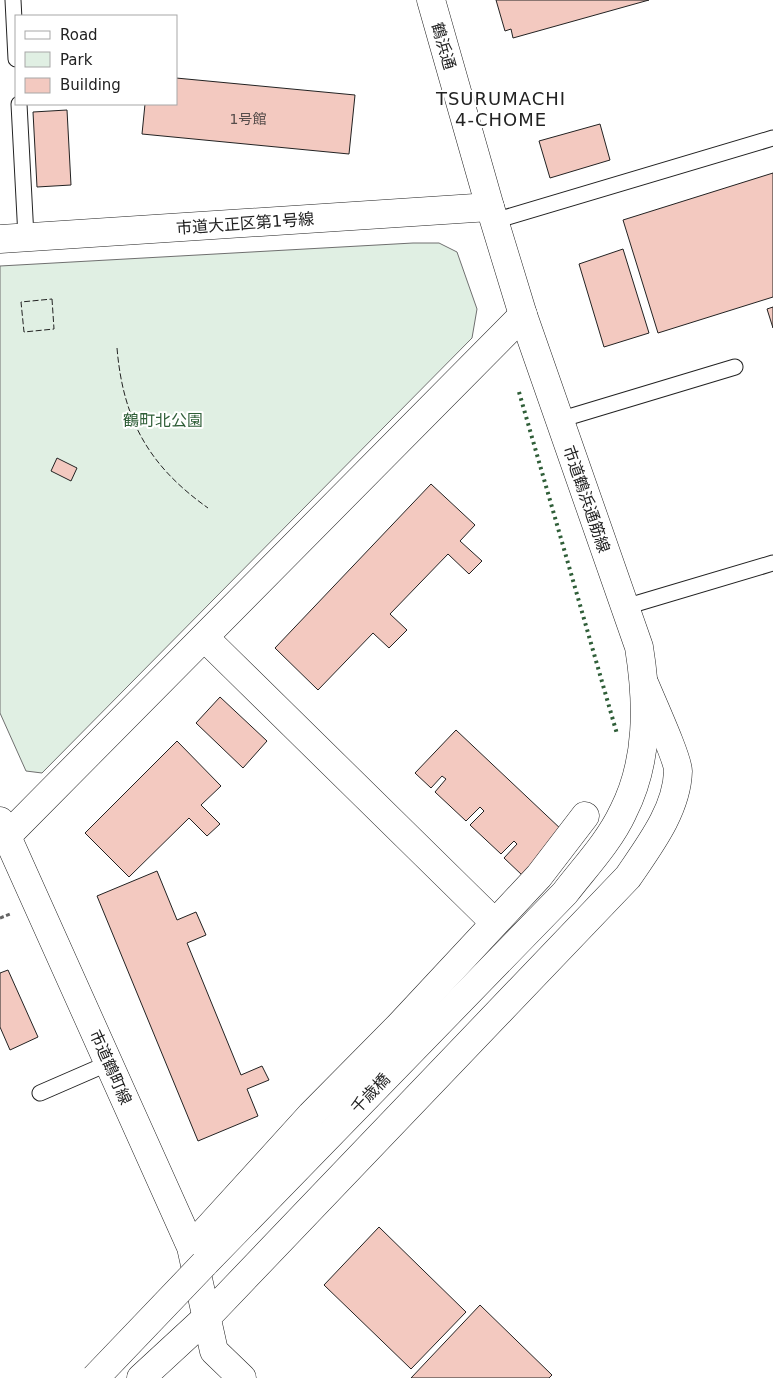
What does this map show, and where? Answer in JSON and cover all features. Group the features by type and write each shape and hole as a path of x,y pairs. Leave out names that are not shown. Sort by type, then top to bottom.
{"street":[{"name":"鶴浜通","path":"431,0 492,214"},
{"name":"市道大正区第1号線","path":"13,238 492,214"},
{"name":"市道鶴浜通筋線","path":"492,214 523,315 639,647 645,684 646,721 641,756 630,797"},
{"path":"2,832 206,638 523,315"},
{"path":"206,638 495,923"},
{"path":"141,1378 206,1318 592,918 628,877 652,841 670,806 678,770 645,684"},
{"name":"千歳橋","path":"95,1378 565,893 600,849 622,814 630,797"},
{"path":"191,1247 311,1115 400,1025 539,876 585,816"},
{"name":"市道鶴町線","path":"2,832 110,1063 191,1247 214,1352 242,1378"}],"lane":[{"path":"13,0 15,39"},
{"path":"13,238 19,105"},
{"path":"492,214 773,138"},
{"path":"560,420 735,367"},
{"path":"625,607 773,564"},
{"path":"40,1093 110,1063"}],"green space":[{"name":"鶴町北公園","path":"439,243 457,252 477,309 472,338 42,773 26,771 0,713 0,266"}],"building":[{"path":"496,0 649,0 513,38 511,29 505,31"},
{"path":"178,78 355,95 349,154 142,134 145,105 178,105"},
{"path":"67,110 71,185 37,187 33,112"},
{"path":"600,124 610,160 550,178 539,141"},
{"path":"773,173 773,297 658,333 623,220"},
{"path":"623,249 649,333 604,347 579,264"},
{"path":"773,307 773,328 767,309"},
{"path":"57,458 77,468 71,481 51,471"},
{"path":"431,484 475,525 460,541 482,561 469,574 448,554 390,614 407,630 389,648 373,633 318,690 275,648"},
{"path":"220,697 267,741 243,768 196,723"},
{"path":"456,730 563,831 522,875 504,858 517,844 514,841 501,854 470,825 484,811 480,807 466,821 435,792 446,779 442,776 431,788 415,773"},
{"path":"177,741 221,786 201,805 220,824 207,836 189,818 129,877 85,833"},
{"path":"157,871 177,920 196,912 206,935 187,943 241,1075 262,1066 269,1080 247,1089 258,1116 198,1141 97,896"},
{"path":"8,970 38,1037 10,1050 0,1027 0,973"},
{"path":"379,1227 466,1312 411,1369 324,1285"},
{"path":"480,1305 552,1375 549,1378 411,1378"}],"hedge":[{"path":"519,392 617,734"}],"fence":[{"path":"52,299 54,329 24,332 21,302 52,299"},
{"path":"117,348 125,397 143,439 155,458 170,475 187,492 208,508"}],"district":[{"name":"TSURUMACHI 4-CHOME","path":"501,109"}]}
